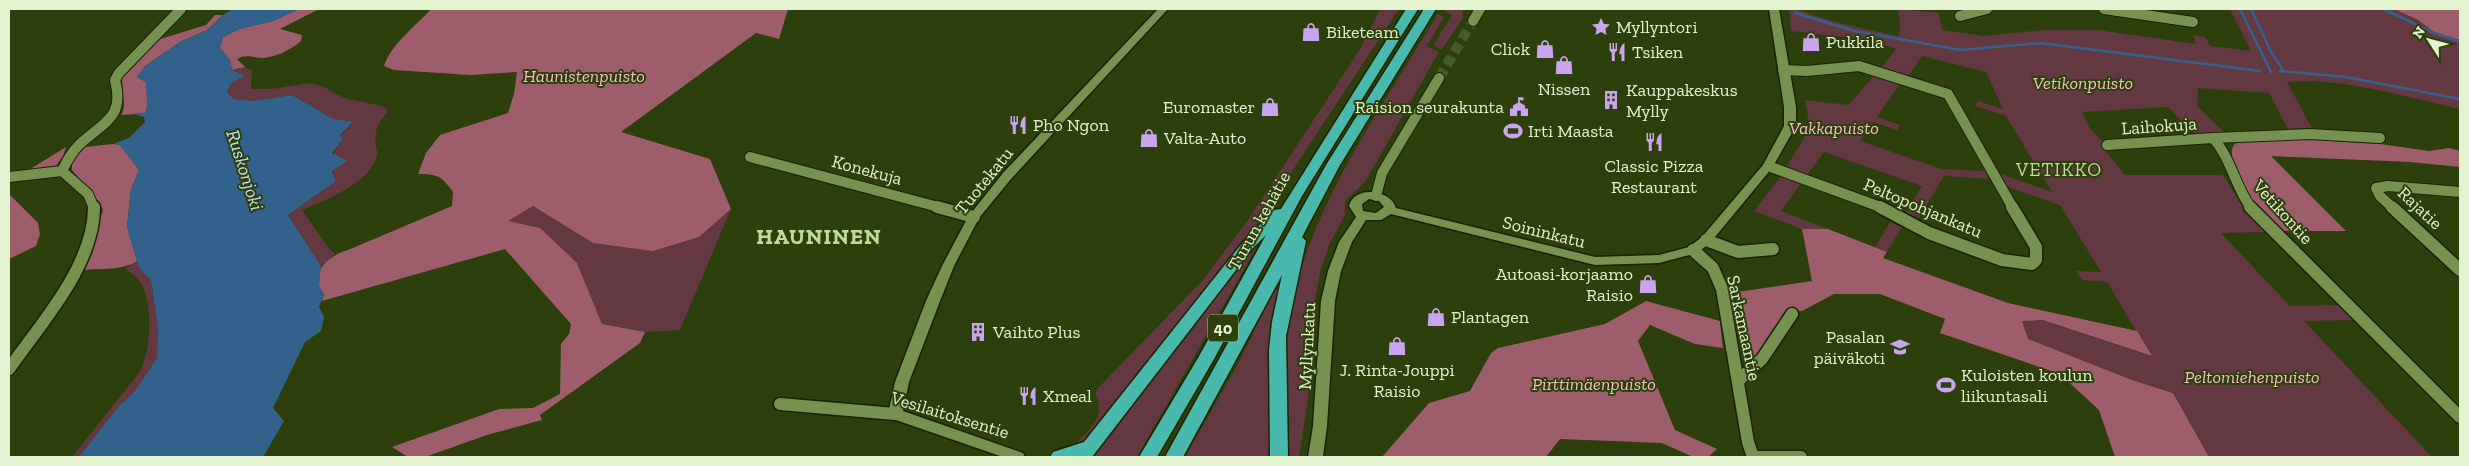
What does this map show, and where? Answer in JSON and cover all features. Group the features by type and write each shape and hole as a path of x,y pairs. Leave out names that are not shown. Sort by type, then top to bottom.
{"highway":[{"name":"Turun kehätie","path":"1148,457 1206,359 1295,196 1412,9"},
{"name":"40","path":"1174,457 1224,369 1333,165 1430,9"},
{"path":"1058,457 1087,452 1248,245 1295,196"},
{"path":"1279,457 1278,329 1302,220"}],"street":[{"path":"62,171 71,154 109,120 118,108 115,80 119,73 181,9"},
{"name":"Tuotekatu","path":"895,414 902,382 917,340 948,266 974,217 1007,176 1163,9"},
{"path":"1473,21 1480,9"},
{"path":"1693,250 1706,240 1768,166 1790,126 1790,107 1774,9"},
{"path":"1960,16 1987,9"},
{"path":"2104,9 2193,22"},
{"name":"Peltopohjankatu","path":"1768,166 1882,208 1920,230 2002,260 2024,264 2032,264 2036,260 2036,247 1980,154 1948,94 1859,66 1807,71 1783,70"},
{"path":"1376,196 1382,173 1439,78"},
{"path":"2213,138 2310,134 2380,138"},
{"name":"Laihokuja","path":"2108,145 2213,138"},
{"name":"Vetikontie","path":"2213,138 2223,149 2239,192 2252,210 2460,416"},
{"name":"Konekuja","path":"750,156 974,217"},
{"path":"9,177 62,171 88,194 94,214 91,233 78,270 9,369"},
{"name":"Rajatie","path":"2460,192 2388,186 2376,188 2380,196 2460,270"},
{"path":"1366,196 1376,196 1388,203 1389,210 1378,217 1363,215 1356,209 1356,202 1366,196"},
{"name":"Soininkatu","path":"1389,210 1584,260 1659,258 1693,250"},
{"name":"Myllynkatu","path":"1314,457 1322,414 1327,299 1344,244 1363,215"},
{"path":"1706,240 1738,252 1773,249"},
{"name":"Sarkamaantie","path":"1693,250 1713,268 1720,284 1753,457"},
{"path":"1738,381 1762,359 1792,314"},
{"name":"Vesilaitoksentie","path":"780,404 895,414 1018,457"},
{"path":"1753,457 1801,457"}],"green space":[{"path":"299,9 319,9 280,29 302,35 301,41 271,57 240,57 237,59 245,67 232,70 230,60 220,48 223,37 239,29 273,21"},
{"name":"Haunistenpuisto","path":"431,9 788,9 779,39 756,33 621,132 710,159 731,209 699,237 653,251 593,243 533,206 508,221 540,228 577,263 602,324 645,332 640,343 540,415 542,420 487,435 425,457 408,457 392,447 499,409 533,408 560,394 561,344 569,334 571,324 505,249 322,301 324,294 319,287 317,279 322,266 327,261 334,256 452,206 453,192 446,182 435,175 418,174 426,153 440,135 508,113 514,94 517,72 470,75 394,70 384,66 392,50"},
{"path":"1380,9 1399,9 1258,223 1092,435 1073,447 1095,423 1098,417 1098,402 1095,393 1098,388 1202,281 1248,220 1360,49"},
{"path":"1442,9 1462,9 1463,18 1442,49 1435,47 1434,44 1452,15"},
{"path":"1789,9 1899,36 1898,9 1939,13 1942,30 1984,36 2044,30 2098,30 2196,44 2193,35 2205,37 2210,46 2251,51 2230,9 2394,9 2460,40 2460,109 2373,89 2328,82 2306,81 2287,82 2312,128 2288,129 2269,93 2198,88 2197,106 2225,133 2197,136 2168,107 2082,112 2089,127 2109,148 2104,149 2125,175 2223,175 2244,209 2267,232 2221,233 2290,306 2340,305 2354,320 2304,321 2432,457 2209,457 2173,393 2132,380 2028,339 2022,321 2043,320 2151,356 2107,282 2082,280 2076,271 2101,272 2060,205 2005,186 1998,173 2052,192 2006,116 1975,106 1978,101 2003,109 1986,72 1922,56 1907,78 1880,69 1896,49 1870,40 1791,31"},
{"path":"2394,9 2460,9 2460,40 2434,32 2418,20"},
{"path":"1438,14 1444,17 1427,46 1439,52 1365,182 1345,201 1345,215 1329,245 1321,269 1313,309 1308,399 1299,457 1285,457 1287,424 1284,358 1287,325 1297,283 1311,242 1328,202 1348,163"},
{"path":"215,15 223,15 207,30 180,42 145,66 137,77 146,82 148,102 146,113 122,115 124,106 122,78 129,67 157,40 206,25"},
{"path":"245,67 252,71 251,89 271,89 310,83 322,86 344,98 382,106 387,109 387,113 381,120 376,132 377,156 365,175 346,190 302,210 335,254 321,266 288,215 336,181 332,169 332,159 343,139 340,136 353,123 333,119 292,95 253,101 233,99 227,92 232,82 244,76 232,70"},
{"name":"Vakkapuisto","path":"1876,73 1902,81 1877,117 1900,125 1897,130 1873,122 1860,141 1942,169 1985,171 1989,179 1944,176 1919,218 1906,213 1922,186 1824,152 1806,176 1785,169 1803,140 1809,123 1805,100 1849,105"},
{"path":"2284,138 2380,144 2429,151 2449,148 2460,151 2460,167 2410,162 2271,156 2346,231 2282,231 2259,209 2247,194 2235,169 2232,148 2235,144 2244,140"},
{"path":"120,145 139,170 131,189 127,227 137,261 118,268 83,270 103,210 98,201 72,170 72,161 85,147"},
{"path":"66,147 63,156 54,169 27,171"},
{"path":"1782,174 1802,182 1781,211 1828,229 1802,229 1754,211"},
{"path":"9,194 38,223 40,234 36,246 9,259"},
{"path":"533,206 593,243 699,237 731,209 680,330 645,332 602,324 577,263 507,221"},
{"path":"1890,222 1902,227 1887,252 1875,247"},
{"path":"1802,229 1828,229 1887,252 1883,258 2008,303 2137,331 2152,356 2043,320 2022,321 2028,339 2132,380 2173,393 2209,457 2115,457 2099,410 2060,374 1940,333 1945,319 1880,294 1834,294 1802,311 1788,311 1753,360 1737,292 1812,281"},
{"path":"1253,247 1256,247 1255,250 1137,457 1089,457"},
{"path":"137,261 139,268 151,281 158,328 157,358 135,391 118,407 79,457 72,457 139,373 143,364 149,329 146,294 141,282 125,268"},
{"path":"1278,288 1280,291 1269,360 1270,457 1185,457 1238,364 1274,291"},
{"name":"Pirttimäenpuisto","path":"1646,301 1720,321 1723,348 1695,344 1650,325 1638,341 1675,430 1717,449 1708,457 1693,457 1662,443 1560,439 1546,457 1382,457 1429,403 1470,391 1491,353 1498,348 1605,324"}],"water":[{"name":"Ruskonjoki","path":"233,9 299,9 273,21 239,29 223,37 220,48 230,60 232,70 245,76 232,82 227,91 233,99 253,101 292,95 333,119 353,122 340,135 343,139 332,153 347,161 332,171 336,181 288,215 321,266 319,287 324,294 319,307 324,317 321,331 305,342 273,408 284,421 263,457 79,457 118,407 135,391 157,358 158,328 151,281 139,268 127,227 131,189 139,170 120,145 113,144 129,138 145,122 144,117 134,114 147,112 146,82 137,77 145,66 180,42 207,30 223,15"}],"waterway":[{"path":"2240,9 2271,72"},
{"path":"2251,9 2271,52 2283,70"},
{"path":"2383,9 2432,32 2460,42"},
{"path":"1795,13 1855,31 1961,50 2040,43 2260,71"},
{"path":"2280,71 2346,77 2460,99"}],"tunnel":[{"path":"1439,78 1473,21"}],"place":[{"name":"Myllyntori","path":"1601,27"},
{"name":"Biketeam","path":"1311,32"},
{"name":"Pukkila","path":"1811,42"},
{"name":"Click","path":"1545,49"},
{"name":"Tsiken","path":"1617,52"},
{"name":"Nissen","path":"1564,65"},
{"name":"Kauppakeskus Mylly","path":"1611,100"},
{"name":"Euromaster","path":"1270,107"},
{"name":"Raision seurakunta","path":"1519,107"},
{"name":"Pho Ngon","path":"1018,125"},
{"name":"Irti Maasta","path":"1513,131"},
{"name":"Valta-Auto","path":"1149,138"},
{"name":"Classic Pizza Restaurant","path":"1654,142"},
{"name":"Autoasi-korjaamo Raisio","path":"1648,284"},
{"name":"Plantagen","path":"1436,317"},
{"name":"Vaihto Plus","path":"978,332"},
{"name":"J. Rinta-Jouppi Raisio","path":"1397,346"},
{"name":"Pasalan päiväkoti","path":"1900,347"},
{"name":"Kuloisten koulun liikuntasali","path":"1946,385"},
{"name":"Xmeal","path":"1028,396"}],"district":[{"name":"VETIKKO","path":"2059,169"},
{"name":"HAUNINEN","path":"819,236"}],"park label":[{"name":"Vetikonpuisto","path":"2083,83"},
{"name":"Peltomiehenpuisto","path":"2252,377"}]}
